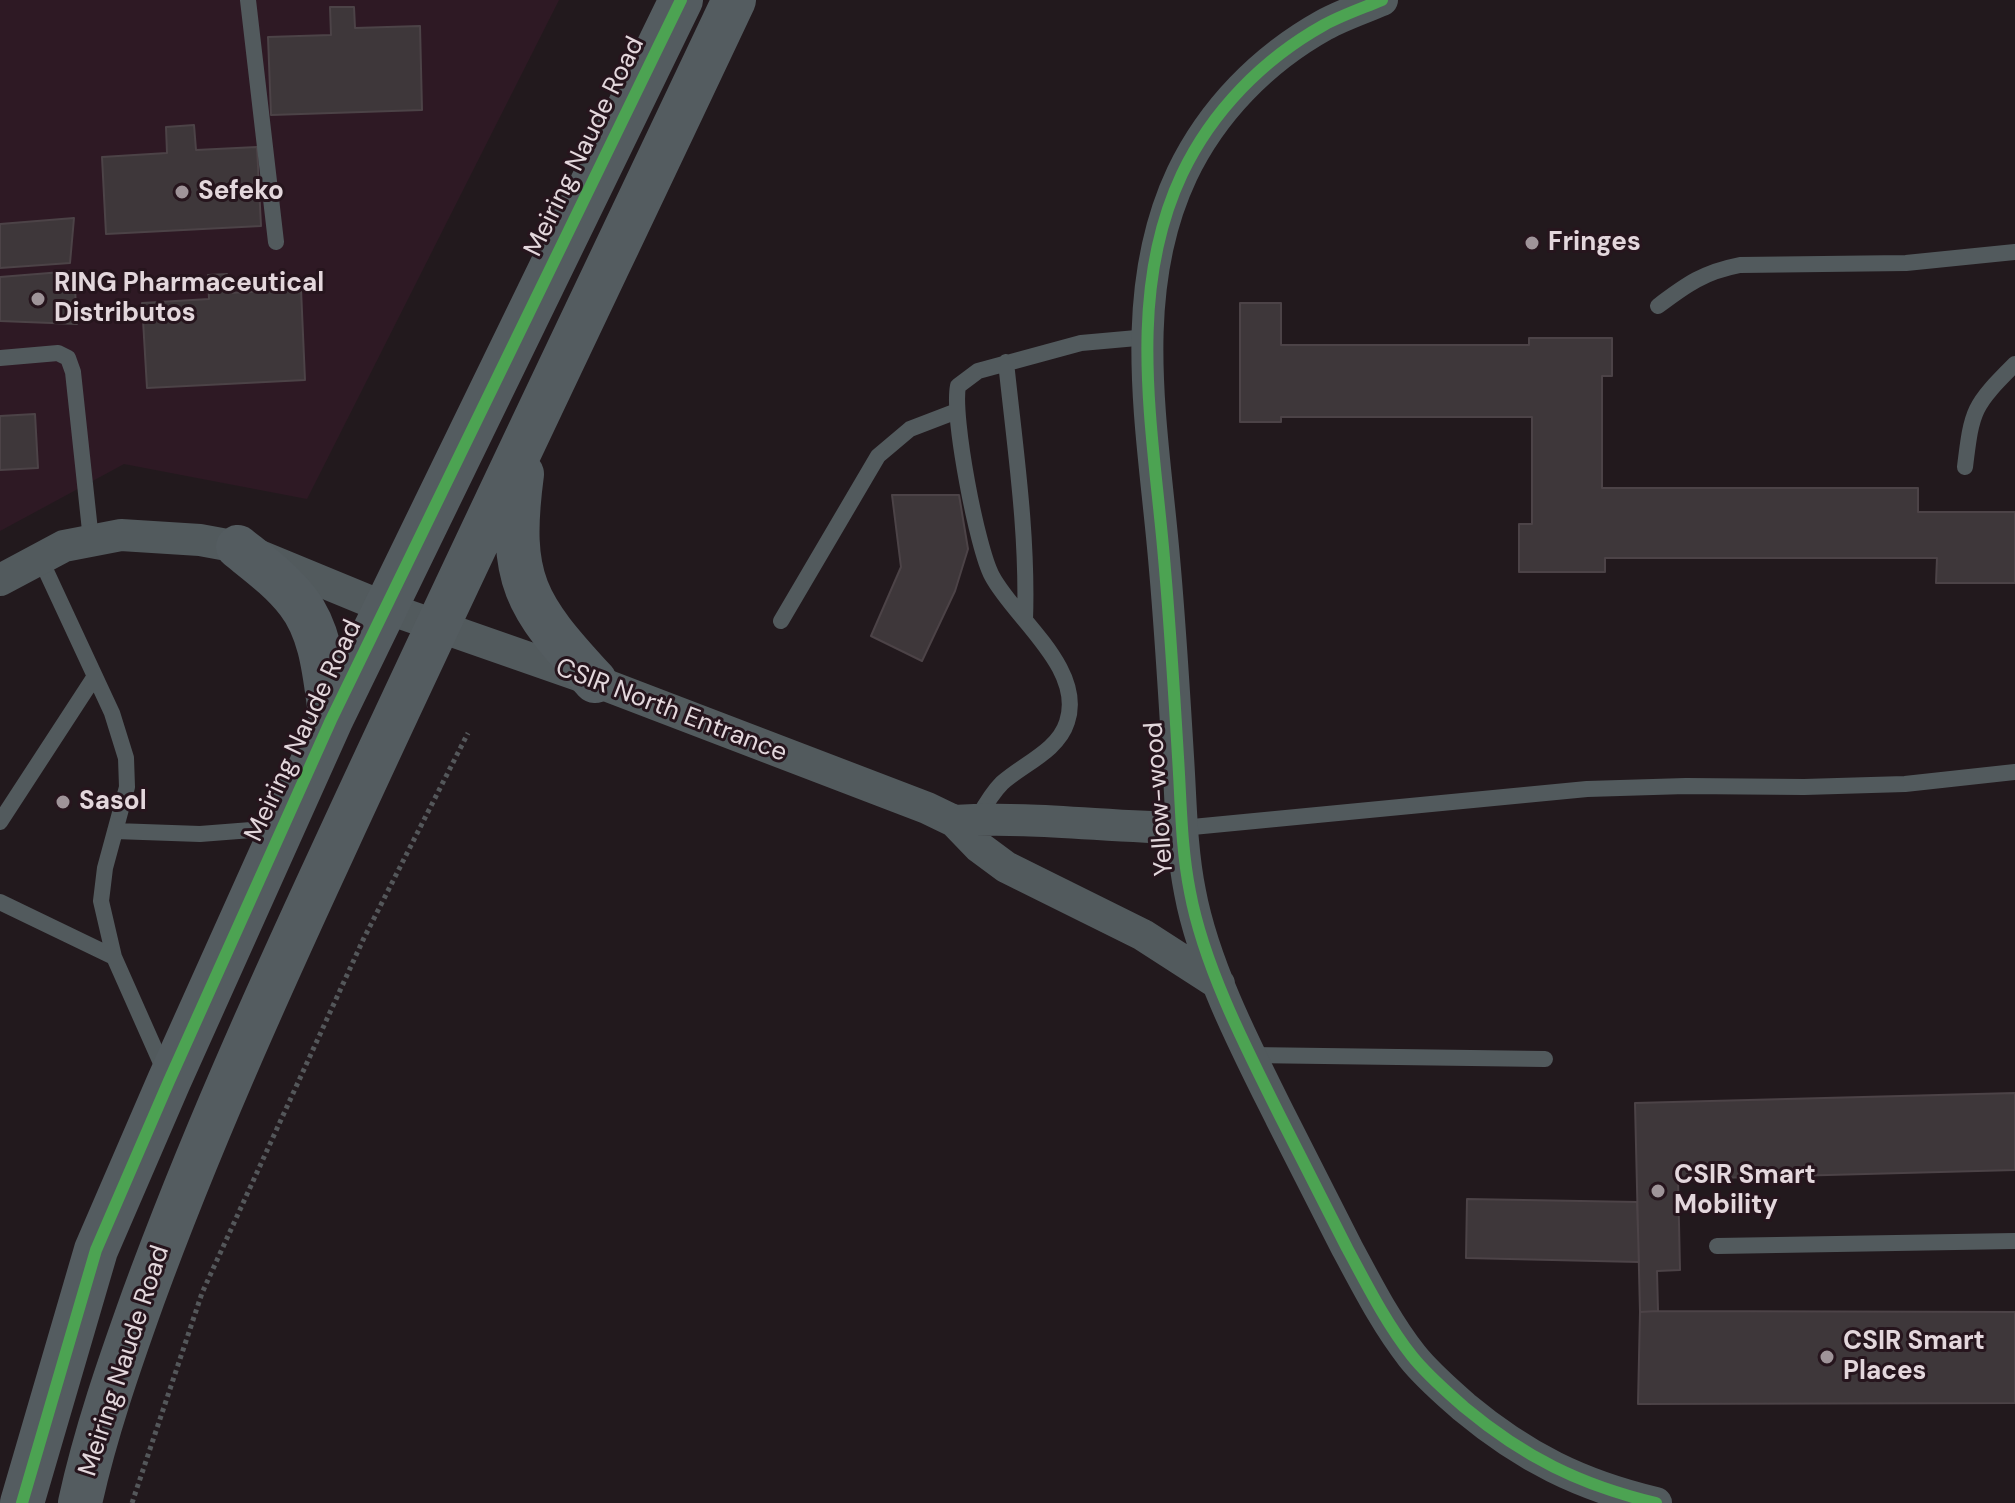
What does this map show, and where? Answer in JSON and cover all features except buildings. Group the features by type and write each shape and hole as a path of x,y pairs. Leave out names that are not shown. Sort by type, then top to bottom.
{"street":[{"name":"Meiring Naude Road","path":"22,1503 96,1250 169,1081 331,720 681,0"},
{"name":"Meiring Naude Road","path":"80,1503 126,1346 178,1203 239,1054 435,626 734,0"},
{"name":"Yellow-wood","path":"1382,0 1327,23 1275,57 1241,88 1203,137 1181,175 1162,226 1149,287 1148,378 1167,593 1182,828 1190,894 1219,984 1250,1055 1382,1312 1414,1358 1495,1433 1533,1457 1582,1482 1656,1503"},
{"path":"526,440 516,521 516,545 522,578 541,619 595,681"},
{"name":"CSIR North Entrance","path":"0,580 64,546 121,535 152,535 238,547 386,608 595,681 966,825 1006,867 1143,935 1219,984"},
{"path":"238,547 299,603 319,648 331,720"},
{"name":"CSIR North Entrance","path":"966,825 1004,818 1088,826 1182,828"}],"lane":[{"path":"248,0 276,242"},
{"path":"1658,306 1698,277 1740,265 1906,263 2015,252"},
{"path":"966,825 999,786 1058,741 1069,715 1067,689 1061,673 999,588 982,554 957,411 957,395 962,381 978,371 1006,362 1081,343 1148,337"},
{"path":"0,358 58,353 68,358 73,372 91,540"},
{"path":"1006,362 1027,573 1025,620"},
{"path":"1965,467 1971,420 1976,408 2015,364"},
{"path":"781,621 878,456 910,429 957,411"},
{"path":"40,558 112,713 126,758 127,787 105,868 101,901 114,957 169,1081"},
{"path":"0,822 95,676"},
{"path":"1182,828 1616,787 1905,784 2015,772"},
{"path":"115,831 200,834 282,828"},
{"path":"0,902 114,957"},
{"path":"1250,1055 1545,1059"},
{"path":"1717,1246 2015,1241"}],"path":[{"path":"132,1503 202,1293 363,940 468,733"}],"shaded area":[{"path":"0,0 559,0 307,499 124,464 0,531"}],"cycle path":[{"path":"22,1503 96,1250 169,1081 331,720 681,0"},
{"path":"1382,0 1331,21 1302,39 1260,70 1241,89 1194,151 1164,220 1148,315 1148,363 1183,841 1190,892 1216,979 1254,1065 1362,1276 1412,1356 1464,1407 1531,1455 1578,1478 1656,1503"}],"place":[{"name":"Sefeko","path":"182,192"},
{"name":"Fringes","path":"1532,243"},
{"name":"RING Pharmaceutical Distributos","path":"38,299"},
{"name":"Sasol","path":"63,802"},
{"name":"CSIR Smart Mobility","path":"1658,1191"},
{"name":"CSIR Smart Places","path":"1827,1357"}]}
